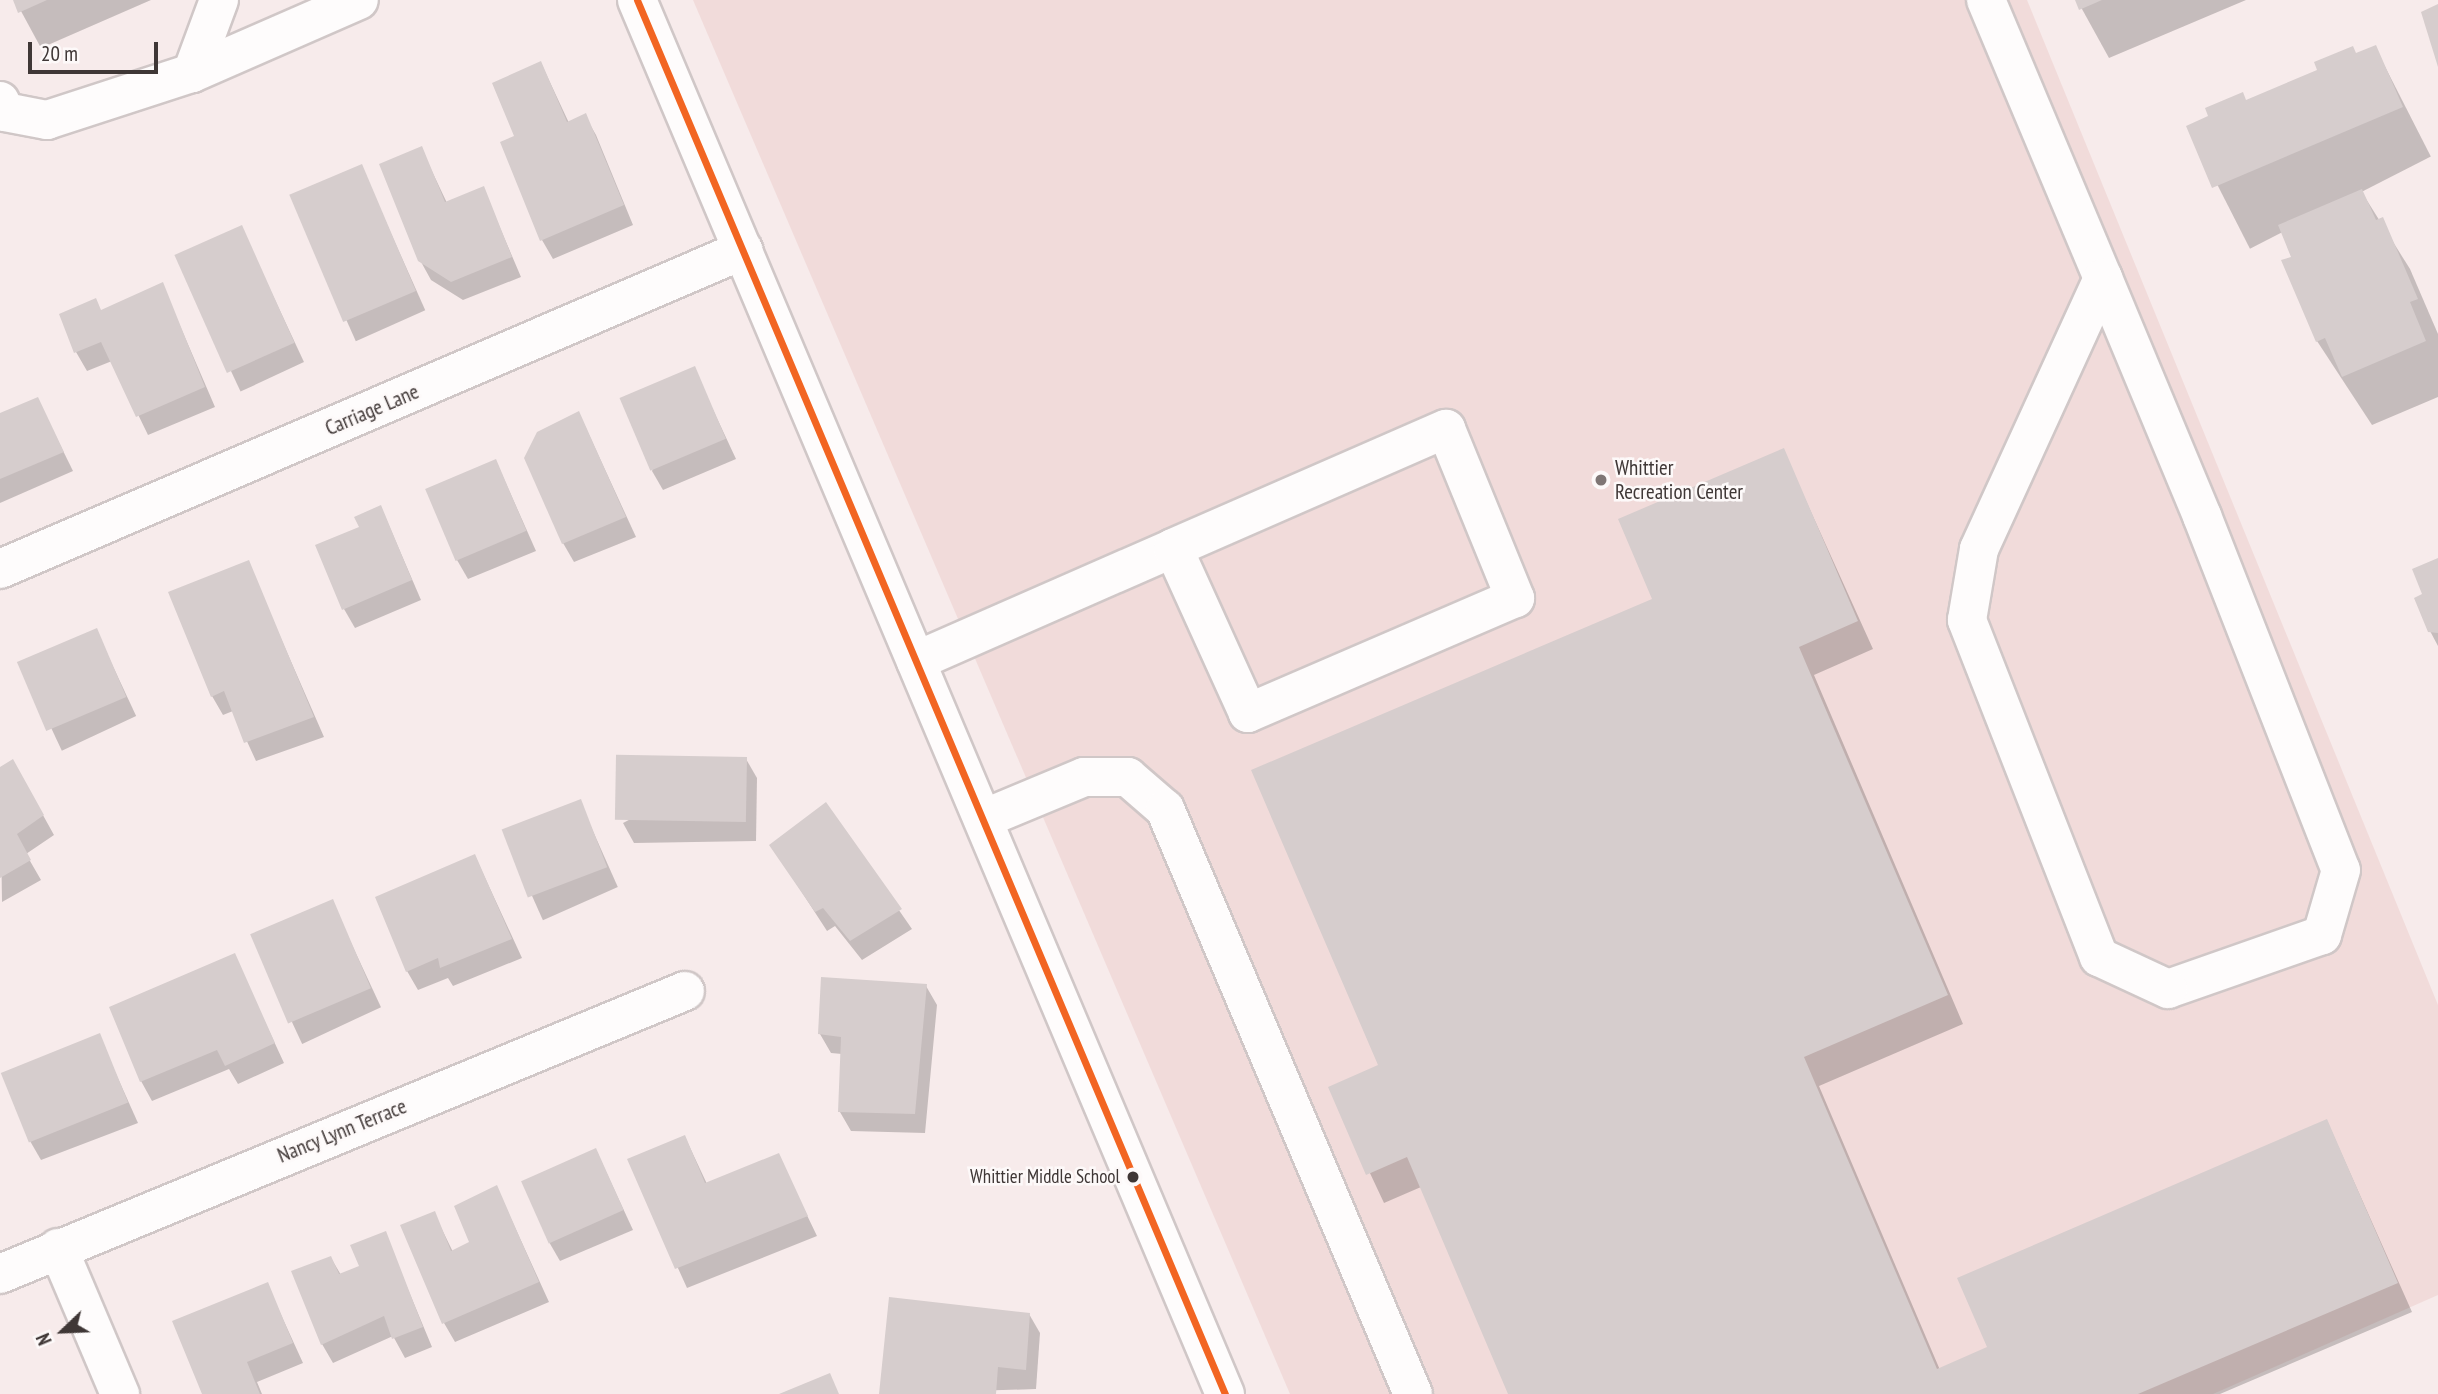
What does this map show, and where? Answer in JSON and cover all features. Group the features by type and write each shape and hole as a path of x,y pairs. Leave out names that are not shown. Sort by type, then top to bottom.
{"street":[{"path":"192,73 219,0"},
{"path":"0,101 5,112 47,120 192,73 359,0"},
{"path":"637,0 1226,1394"},
{"path":"1986,0 2102,278 2342,870 2322,934 2168,989 2099,957 1966,620 1979,550 2102,278"},
{"name":"Carriage Lane","path":"0,569 743,250"},
{"path":"916,661 1173,548 1446,429 1515,598 1248,713 1173,548"},
{"path":"983,819 1084,777 1128,777 1165,810 1413,1394"},
{"name":"Nancy Lynn Terrace","path":"0,1273 685,991"},
{"path":"58,1248 120,1394"}],"shaded area":[{"path":"693,0 2027,0 2438,1005 2438,1295 2213,1394 1290,1394"}],"building":[{"path":"13,0 47,0 18,13"},
{"path":"2075,0 2102,0 2079,10"},
{"path":"2438,4 2438,67 2421,12"},
{"path":"2376,45 2403,107 2212,188 2186,126 2208,116 2205,108 2243,92 2246,100 2317,70 2314,62 2353,46 2356,53"},
{"path":"541,61 567,122 586,113 624,205 540,241 500,142 514,136 492,83"},
{"path":"422,146 445,202 484,186 512,257 451,282 418,261 379,164"},
{"path":"362,164 416,291 343,322 289,195"},
{"path":"2362,189 2376,220 2383,217 2418,299 2410,302 2426,341 2342,377 2325,338 2316,342 2281,260 2291,257 2278,225"},
{"path":"242,225 294,343 227,373 174,255"},
{"path":"163,282 205,387 136,417 101,342 74,353 59,314 96,298 101,310"},
{"path":"695,366 726,439 650,471 620,398"},
{"path":"38,397 64,452 0,479 0,413"},
{"path":"579,411 626,517 562,544 524,458 537,432"},
{"path":"1784,448 1858,621 1799,647 1948,995 1804,1057 1937,1369 1987,1347 1957,1278 2327,1119 2398,1283 2138,1394 1508,1394 1407,1157 1366,1175 1328,1087 1378,1065 1251,770 1652,599 1618,519"},
{"path":"496,459 526,531 456,561 425,489"},
{"path":"381,505 412,580 342,610 315,545 359,527 354,517"},
{"path":"2438,558 2438,633 2428,632 2414,598 2422,594 2412,569"},
{"path":"249,560 314,717 244,743 224,691 211,697 168,592"},
{"path":"97,628 126,697 46,731 17,662"},
{"path":"616,755 747,757 746,822 615,820"},
{"path":"13,759 44,815 17,834 31,860 0,878 0,767"},
{"path":"581,799 607,867 528,898 502,829"},
{"path":"826,802 902,909 850,941 823,908 815,912 769,845"},
{"path":"475,854 512,939 440,968 438,958 406,972 375,897"},
{"path":"333,899 371,988 288,1023 250,934"},
{"path":"235,953 275,1043 225,1066 217,1050 140,1082 109,1007"},
{"path":"821,977 927,984 915,1114 838,1112 841,1037 818,1034"},
{"path":"100,1033 128,1103 29,1143 1,1073"},
{"path":"685,1135 705,1183 779,1153 808,1216 675,1269 627,1159"},
{"path":"596,1148 624,1210 549,1243 521,1181"},
{"path":"497,1185 539,1282 442,1324 400,1225 435,1211 451,1251 469,1242 454,1206"},
{"path":"386,1231 423,1327 392,1339 384,1316 321,1345 291,1271 331,1256 339,1274 359,1266 350,1245"},
{"path":"268,1282 293,1343 247,1362 260,1394 202,1394 172,1321"},
{"path":"889,1297 1030,1313 1026,1370 998,1367 996,1394 879,1394"},
{"path":"830,1373 839,1394 779,1394"}],"transit line":[{"path":"637,0 1225,1394"}],"place":[{"name":"Whittier Recreation Center","path":"1601,480"},
{"name":"Whittier Middle School","path":"1133,1177"}]}
